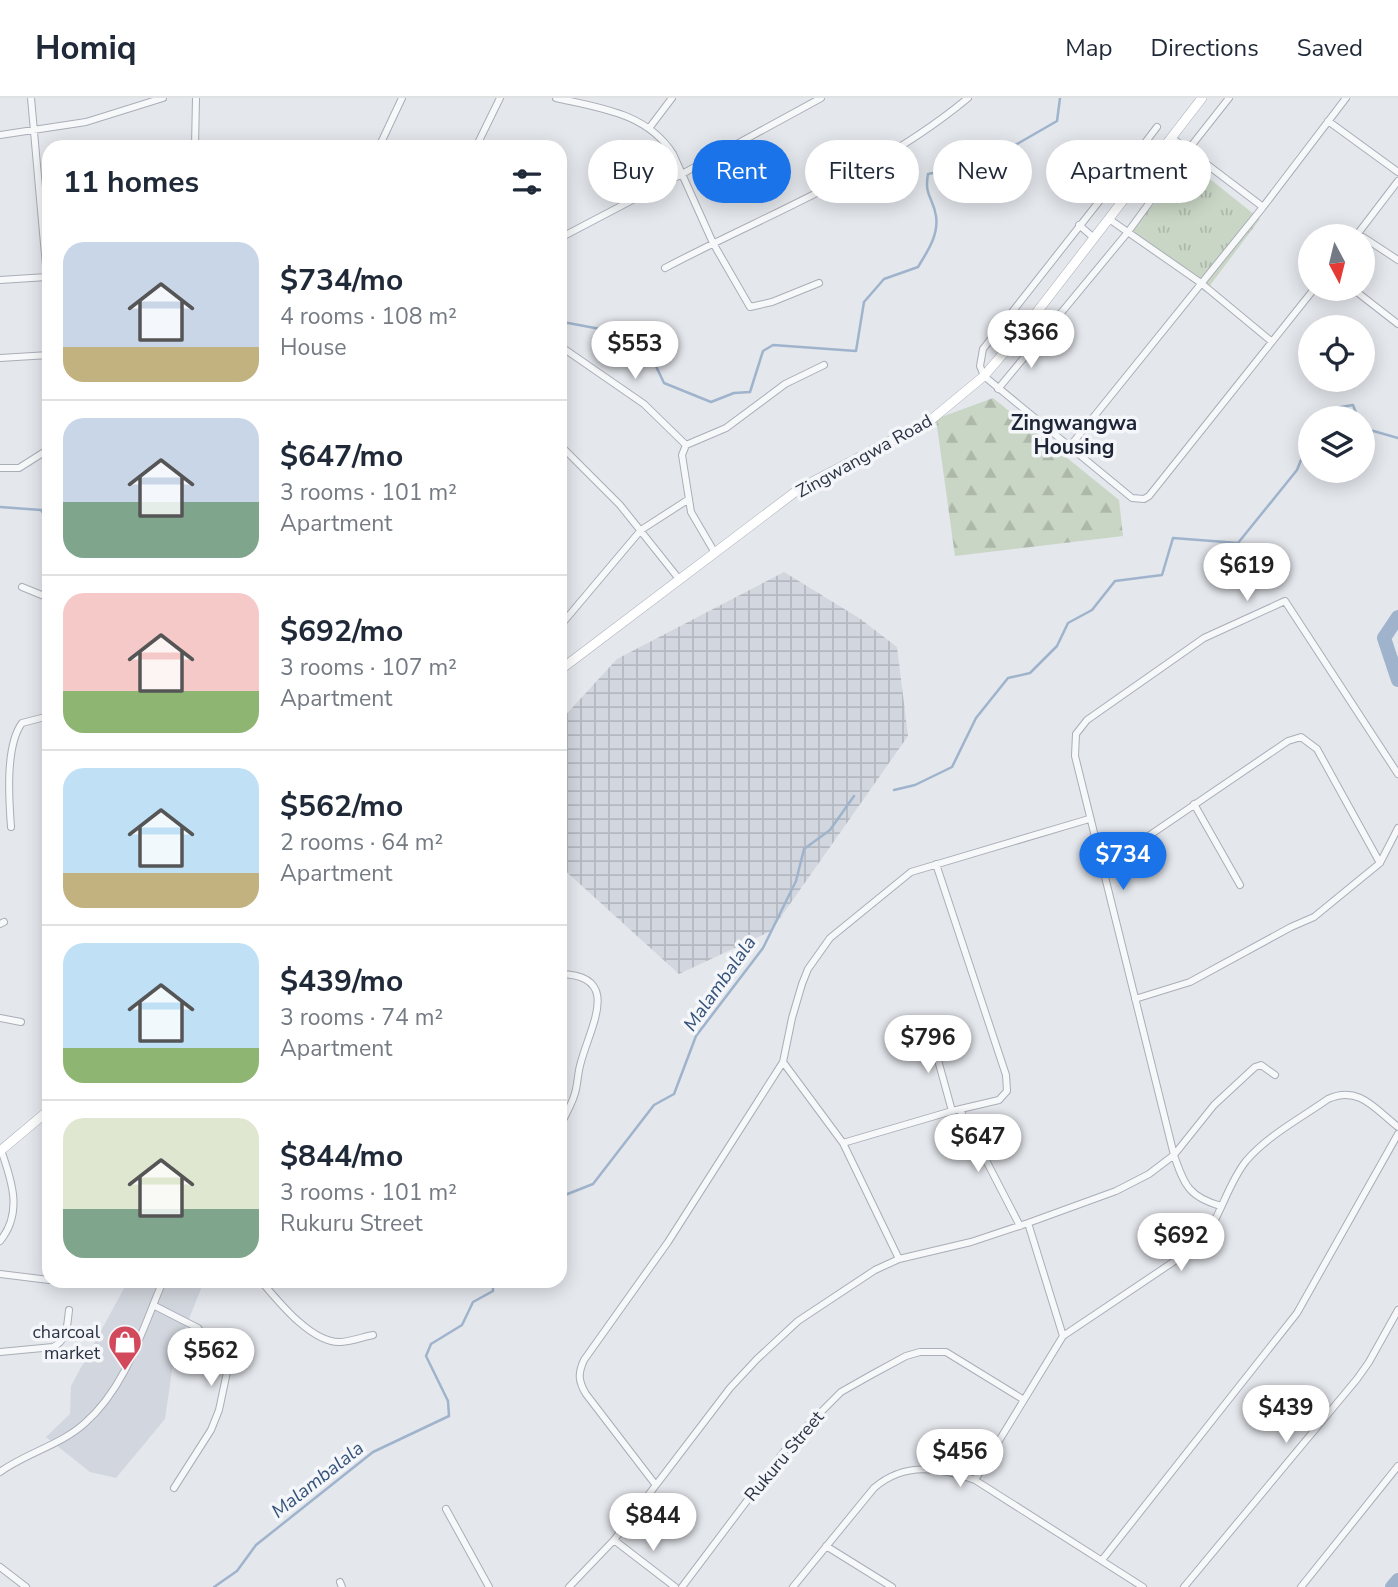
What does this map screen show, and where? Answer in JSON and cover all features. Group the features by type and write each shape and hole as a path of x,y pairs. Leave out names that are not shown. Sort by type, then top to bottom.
{"street":[{"path":"32,98 42,215"},
{"path":"0,135 86,122 163,98"},
{"path":"195,140 196,98"},
{"path":"382,140 402,98"},
{"path":"479,140 500,98"},
{"path":"556,98 609,110 650,127 664,141 713,243 750,307 772,302 819,284"},
{"path":"650,127 672,98"},
{"path":"567,234 821,98"},
{"path":"665,268 825,190 890,153 968,98"},
{"name":"Zingwangwa Road","path":"1172,138 1202,98"},
{"path":"1195,140 1229,98"},
{"path":"1070,445 1263,207 1346,98"},
{"path":"1328,121 1398,172"},
{"path":"1148,140 1157,127"},
{"path":"1211,167 1263,207"},
{"path":"1368,224 1398,181"},
{"path":"1097,203 983,349 980,366 984,376 998,389 1132,498 1144,499 1166,476 1304,301"},
{"name":"Zingwangwa Road","path":"567,665 809,483 932,419 984,376 1122,203"},
{"path":"998,389 1149,203"},
{"path":"1109,219 1201,283 1271,341"},
{"path":"1079,225 1094,238"},
{"path":"1376,246 1398,260"},
{"path":"0,280 42,278"},
{"path":"1368,301 1398,324"},
{"path":"567,351 643,404 686,445"},
{"path":"0,358 42,355"},
{"path":"715,553 695,522 682,455 686,445 726,428 785,384 824,365"},
{"path":"567,451 641,530 679,579"},
{"path":"0,468 19,468 42,453"},
{"path":"567,618 641,530 689,499"},
{"path":"22,587 42,595"},
{"path":"1221,1206 1190,1191 1183,1181 1174,1155 1075,756 1074,743 1079,728 1204,638 1285,601 1398,774"},
{"path":"11,827 9,787 16,734 22,723 42,718"},
{"path":"1103,867 1288,741 1301,737 1317,748 1380,863"},
{"path":"1194,804 1240,885"},
{"path":"655,1484 586,1394 579,1377 580,1370 584,1360 668,1242 783,1062 792,1017 808,969 830,938 911,872 1089,818"},
{"path":"1135,999 1190,982 1314,917 1380,863 1398,828"},
{"path":"843,1143 999,1100 1004,1096 1008,1084 936,864"},
{"path":"567,974 579,975 588,980 594,987 599,1008 580,1064 576,1091 567,1111"},
{"path":"0,1018 21,1022"},
{"path":"930,1031 952,1111"},
{"path":"783,1062 843,1143 899,1259"},
{"path":"569,1587 614,1540 730,1388 784,1333 813,1311 875,1270 899,1259 971,1242 1116,1191 1149,1174 1174,1155 1214,1105 1255,1068 1261,1065 1275,1075"},
{"path":"975,1480 1063,1336 1205,1238 1214,1225 1237,1175 1258,1149 1339,1094 1351,1093 1360,1097 1398,1127"},
{"path":"960,1110 1024,1225 1063,1336"},
{"path":"0,1241 11,1223 14,1209 12,1181 1,1150 42,1116"},
{"path":"1102,1560 1297,1313 1398,1134"},
{"path":"0,1274 42,1279"},
{"path":"0,1472 84,1424 100,1407 124,1372 160,1288"},
{"path":"268,1288 304,1326 327,1340 340,1342 373,1335"},
{"path":"153,1305 198,1328 223,1360 227,1372 219,1410 211,1430 174,1488"},
{"path":"0,1352 61,1344 65,1337 69,1310"},
{"path":"1184,1587 1357,1379 1398,1310"},
{"name":"Rukuru Street","path":"682,1587 792,1441 841,1392 871,1375 906,1356 920,1352 946,1352 1024,1400"},
{"path":"1301,1587 1398,1466"},
{"path":"793,1587 886,1477 905,1471 928,1469 949,1471 975,1480 1143,1587"},
{"path":"446,1509 489,1587"},
{"path":"614,1540 675,1587"},
{"path":"826,1546 891,1587"},
{"path":"0,1567 26,1587"}],"shaded area":[{"path":"784,572 859,618 897,647 908,736 771,931 679,974 567,872 567,713 617,659"},
{"name":"charcoal market","path":"124,1288 201,1288 174,1357 165,1419 116,1478 90,1472 46,1437 70,1414 71,1386"}],"green space":[{"path":"1211,180 1260,219 1205,292 1128,232 1155,203 1211,203"},
{"path":"993,398 1119,500 1123,536 955,556 936,419"}],"waterway":[{"path":"567,323 616,332 653,360 664,383 711,402 734,393 750,392 763,351 773,345 856,351 864,302 884,279 918,267 931,243 936,223 935,210 927,187 928,174 984,163 1057,121 1060,98"},
{"name":"Malambalala","path":"1347,406 1353,406"},
{"name":"Malambalala","path":"1375,431 1398,438"},
{"name":"Malambalala","path":"894,790 915,785 952,767 976,718 1008,678 1030,673 1057,646 1068,623 1092,610 1115,581 1162,575 1173,538 1238,543 1298,468"},
{"path":"0,507 42,511"},
{"path":"1398,617 1384,638 1398,680"},
{"name":"Malambalala","path":"567,1194 593,1184 654,1105 674,1094 696,1036 763,948 796,881 804,849 830,830 854,796"},
{"name":"Malambalala","path":"214,1587 237,1571 256,1545 373,1452 449,1416 448,1401 426,1356 431,1344 462,1325 473,1302 493,1291 493,1288"},
{"path":"1392,1587 1398,1580"}],"place":[{"name":"charcoal market","path":"125,1372"}],"district":[{"name":"Zingwangwa Housing","path":"1074,435"}]}
